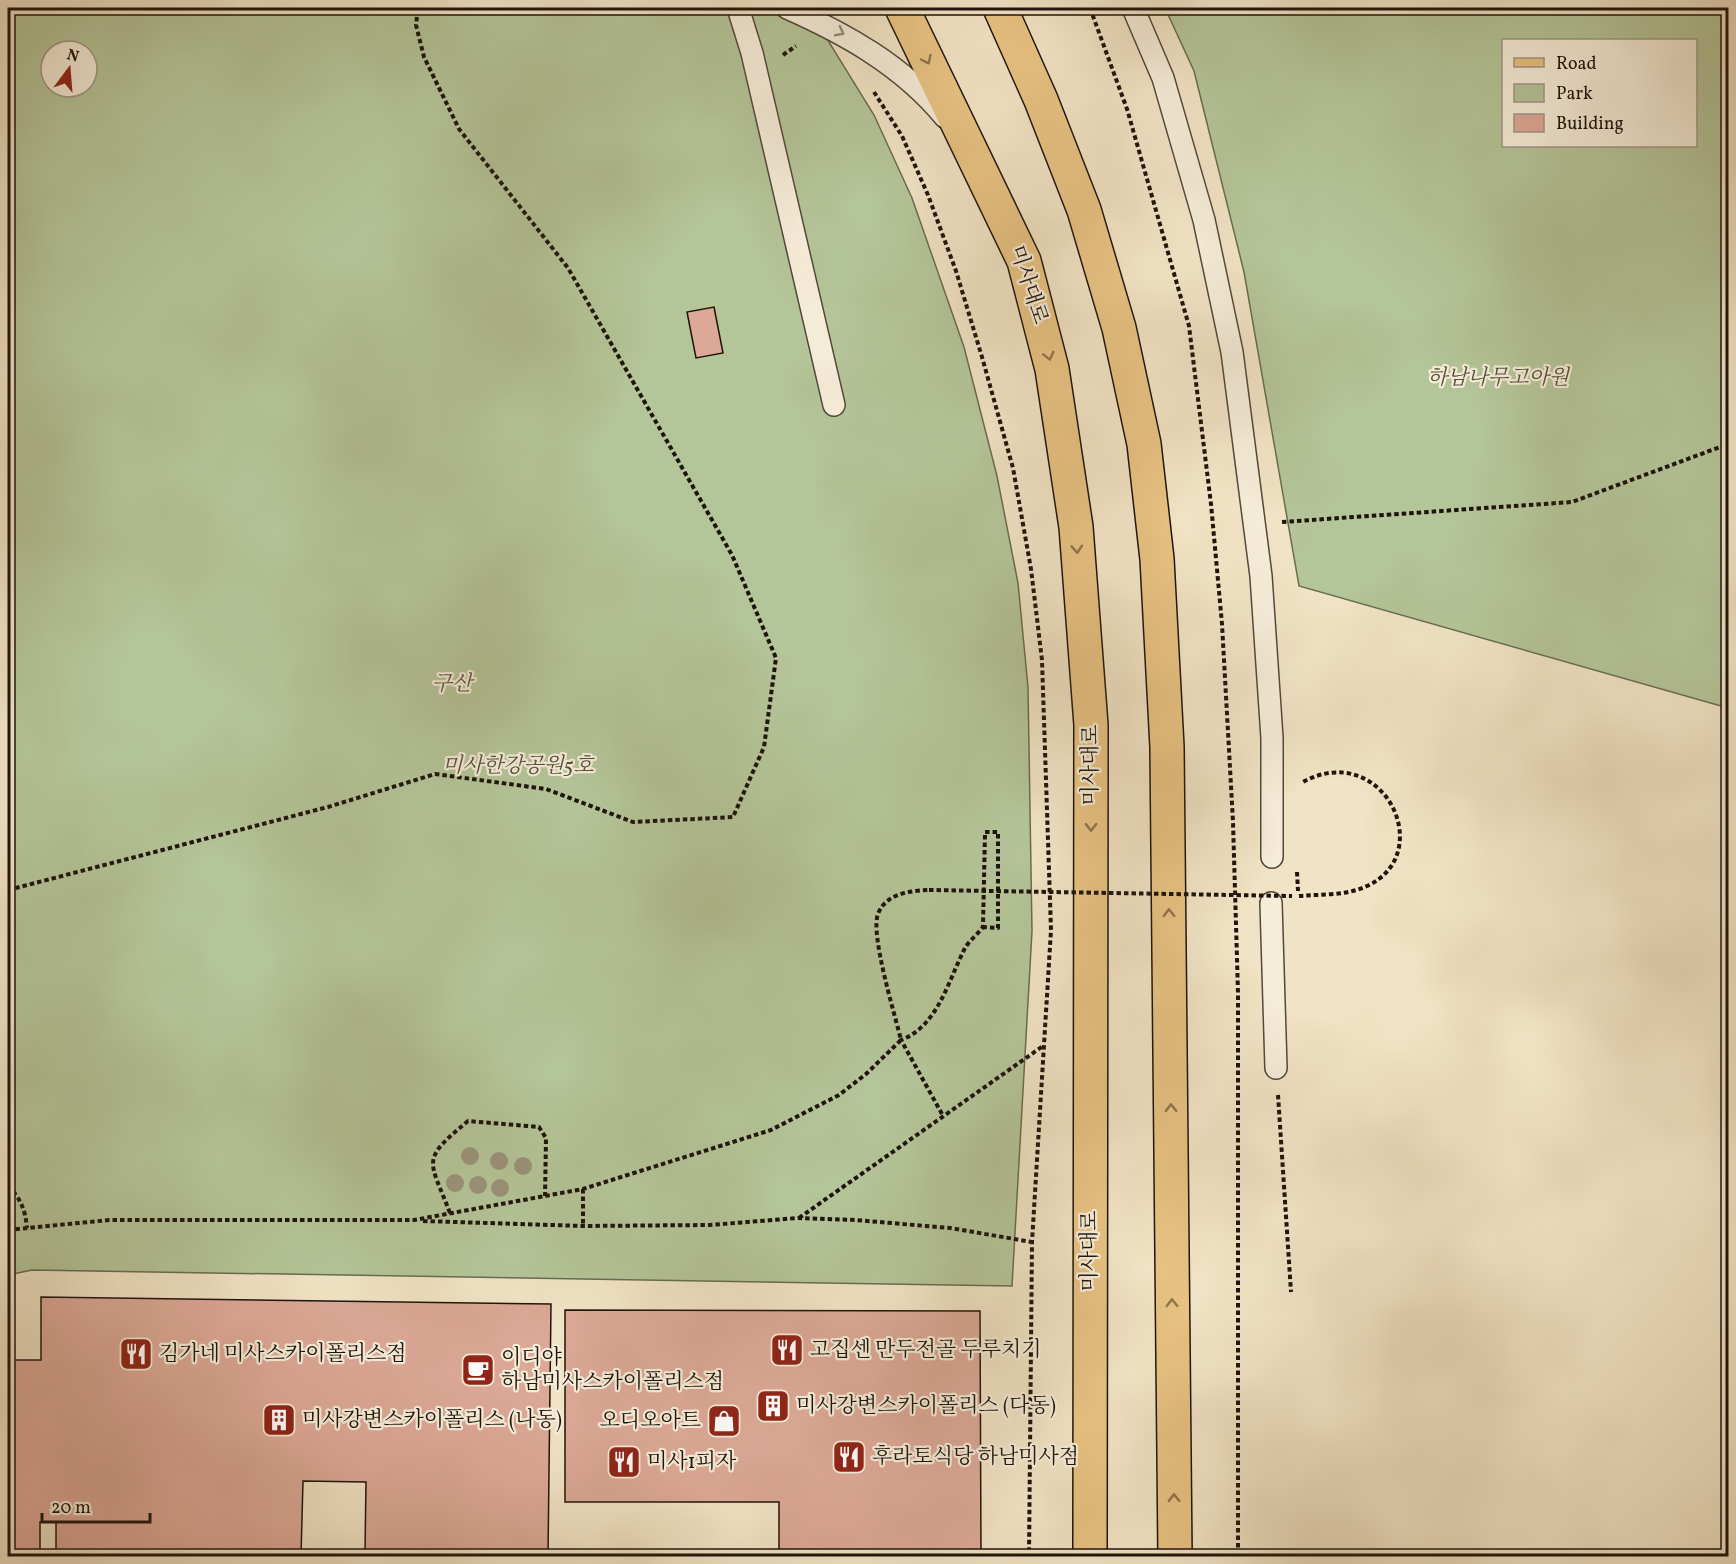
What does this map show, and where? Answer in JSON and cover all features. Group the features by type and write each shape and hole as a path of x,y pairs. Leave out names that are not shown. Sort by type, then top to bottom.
{"main road":[{"name":"미사대로","path":"902,8 1024,261 1052,369 1076,527 1091,725 1090,1557"},
{"path":"1000,8 1041,100 1084,210 1119,328 1144,444 1157,559 1167,747 1174,1557"}],"lane":[{"path":"738,8 752,53 834,405"},
{"path":"787,8 845,34 887,63 939,110 967,144"},
{"path":"1133,8 1163,78 1204,220 1232,352 1261,576 1272,738 1272,857"},
{"path":"1271,903 1276,1068"}],"path":[{"path":"8,891 328,807 435,774 546,789 633,822 733,817 764,747 776,658 732,555 568,268 459,129 424,57 416,25 418,8"},
{"path":"1090,8 1127,109 1189,326 1220,602 1233,822 1238,993 1239,1557"},
{"path":"780,58 794,46 804,44"},
{"path":"870,86 902,136 932,206 969,314 1015,479 1042,660 1051,930 1032,1242 1029,1557"},
{"path":"1254,523 1572,502 1728,444"},
{"path":"942,1114 901,1040 877,936 878,914 889,900 906,892 929,890 1292,896 1350,892 1369,885 1386,872 1398,852 1400,832 1395,809 1380,789 1358,774 1335,771 1316,774 1295,786"},
{"path":"1233,822 1243,816"},
{"path":"414,1220 583,1188 771,1130 839,1095 866,1074 901,1040 914,1035 929,1020 966,946 983,927 986,908 985,832 998,832 1000,891 998,927 983,927"},
{"path":"798,1218 942,1114 1043,1045"},
{"path":"1276,1068 1291,1292"},
{"path":"450,1213 434,1171 432,1158 437,1147 468,1121 539,1127 546,1138 546,1196"},
{"path":"8,1186 25,1208 27,1228"},
{"path":"583,1188 583,1227"},
{"path":"8,1230 109,1220 414,1220 583,1227 710,1225 798,1218 909,1223 1032,1242"}],"green space":[{"name":"미사한강공원5호","path":"8,8 808,8 874,115 912,198 964,347 997,476 1018,583 1028,687 1032,931 1012,1286 32,1270 8,1275"},
{"name":"하남나무고아원","path":"1165,8 1728,8 1728,708 1299,586 1244,272 1194,71"}],"building":[{"path":"714,307 723,353 696,358 687,312"},
{"name":"미사강변스카이폴리스 (나동)","path":"41,1297 551,1304 548,1556 336,1556 336,1551 365,1552 366,1482 303,1481 301,1556 56,1556 56,1522 40,1522 40,1556 8,1556 8,1360 41,1360"},
{"name":"미사강변스카이폴리스 (다동)","path":"565,1310 980,1311 981,1556 779,1556 779,1502 565,1502"}],"place":[{"name":"고집센 만두전골 두루치기","path":"787,1350"},
{"name":"김가네 미사스카이폴리스점","path":"136,1354"},
{"name":"이디야 하남미사스카이폴리스점","path":"478,1370"},
{"name":"미사강변스카이폴리스 (다동)","path":"773,1406"},
{"name":"미사강변스카이폴리스 (나동)","path":"279,1420"},
{"name":"오디오아트","path":"724,1421"},
{"name":"후라토식당 하남미사점","path":"849,1457"},
{"name":"미사1피자","path":"624,1462"}],"park label":[{"name":"구산","path":"452,684"}]}
